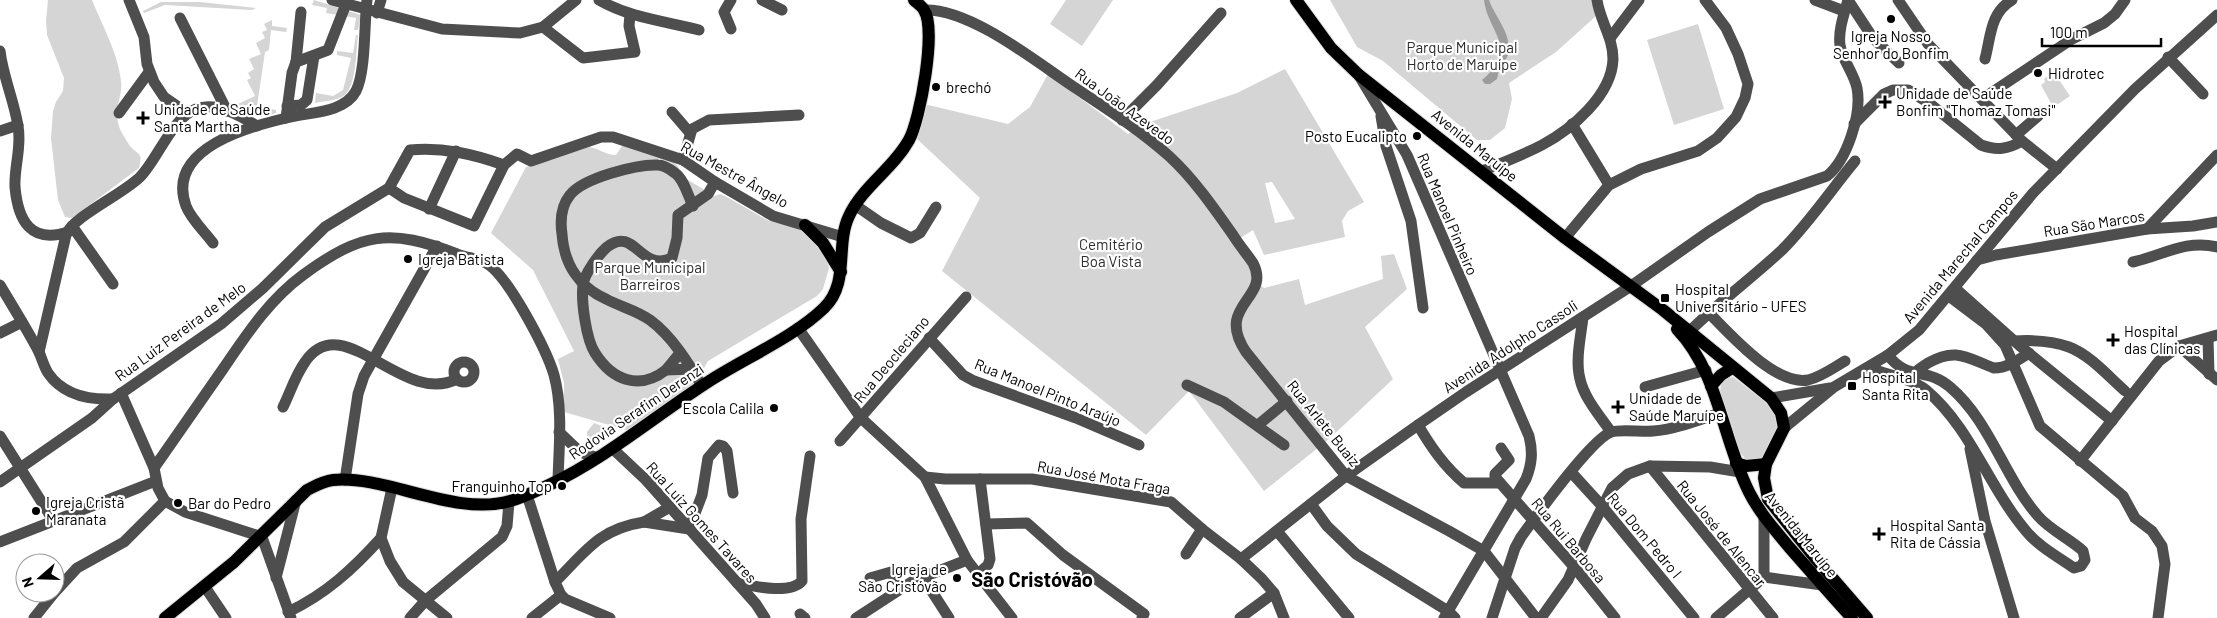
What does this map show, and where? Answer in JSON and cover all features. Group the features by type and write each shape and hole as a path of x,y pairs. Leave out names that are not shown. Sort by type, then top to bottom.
{"main road":[{"path":"914,0 925,10"},
{"name":"Avenida Maruípe","path":"1296,0 1331,48 1359,75 1565,238 1690,331 1732,368 1771,398"},
{"name":"Rodovia Serafim Derenzi","path":"165,618 177,614 262,536 307,490 320,484 345,480 457,502 489,504 509,502 558,480 613,449 702,386 798,328 827,304 835,291 841,272 843,238 849,216 855,206 909,141 918,117 928,52 929,23 925,10"},
{"path":"805,225 823,243 841,272"},
{"name":"Avenida Maruípe","path":"1650,300 1691,345 1706,370 1711,386"},
{"path":"1720,413 1711,386 1721,375 1732,368"},
{"path":"1738,467 1766,464 1784,428 1781,413 1771,398"},
{"name":"Avenida Maruípe","path":"1720,413 1738,467 1764,517 1822,586 1852,618"},
{"name":"Avenida Maruípe","path":"1766,464 1765,489 1774,509 1867,618"}],"street":[{"path":"129,0 144,37 149,72 164,97 187,113"},
{"path":"332,0 377,13 452,30 520,32 543,27 576,0"},
{"path":"377,13 381,0"},
{"path":"599,0 614,9 630,14 699,30"},
{"path":"731,0 724,12 731,29"},
{"path":"762,0 782,10"},
{"path":"1482,171 1543,145 1572,124 1596,99 1610,78 1613,57 1611,37 1600,14 1597,0"},
{"path":"1611,37 1639,0"},
{"path":"1565,238 1609,185 1641,169 1698,151 1716,138 1736,118 1745,98 1748,84 1738,54 1726,28 1705,0"},
{"path":"1815,0 1846,4 1873,38 1899,63"},
{"path":"1898,0 1928,44 2019,138 2057,169"},
{"path":"1985,59 1993,22 2002,6 2012,0"},
{"path":"1982,98 2072,39 2110,19 2125,0"},
{"path":"296,62 324,53 331,45 346,4"},
{"name":"Avenida Adolpho Cassoli","path":"1241,558 1346,476 1418,425 1631,286 1708,232 1760,199 1827,176 1839,164 1845,152 1854,124 1858,97 1857,88 1840,44 1846,4"},
{"path":"286,112 325,110 340,105 356,91 361,74 366,9"},
{"name":"Rua João Azevedo","path":"925,10 933,10 966,20 995,34 1122,120 1169,157 1217,212 1253,264 1257,275 1257,284"},
{"path":"286,112 292,73 296,62 301,12"},
{"path":"1122,120 1157,85 1221,13"},
{"path":"543,27 583,58 635,52 630,32 630,14"},
{"path":"2203,94 2168,57 2217,15"},
{"path":"180,18 227,111"},
{"path":"0,50 5,92 18,125 20,152 15,186 26,225 31,231 41,235 50,236 70,229 82,218 127,188 141,176 187,113 203,106 227,111 257,126"},
{"path":"213,243 186,206 183,188 188,169 196,157 213,144 301,106 307,100 314,56"},
{"name":"Avenida Marechal Campos","path":"1784,428 1834,388 1888,355 1919,330 2033,192 2168,57"},
{"path":"119,113 149,72"},
{"name":"Rua Manoel Pinheiro","path":"1359,75 1380,107 1406,155 1529,436 1532,448 1530,468 1515,500 1484,551 1449,616"},
{"path":"1854,124 1884,94 1893,90 1908,90 1929,103 1981,145 1989,148 2007,148 2019,138 2038,116"},
{"path":"1380,107 1386,146 1411,221 1423,308"},
{"path":"672,112 690,133"},
{"path":"683,160 692,129 709,120 799,115"},
{"path":"1572,124 1609,185"},
{"path":"0,131 18,125"},
{"name":"Rua Mestre Ângelo","path":"504,165 517,154 531,161 555,151 601,137 613,137 683,160 715,182 773,216 843,238"},
{"path":"410,150 456,151 504,165 474,226 404,198 389,188 410,150"},
{"path":"429,209 456,151"},
{"path":"2148,229 2217,155"},
{"path":"1690,331 1708,312 1753,276 1795,237 1855,161"},
{"path":"692,206 677,174 660,164 606,175 588,182 571,193 562,208 562,235 568,264 583,284 606,299 634,310 652,322 680,353 702,386"},
{"path":"680,353 666,370 650,379 631,381 617,377 594,352 589,336 583,284 588,269 608,246 629,242 653,261 664,261 672,258 677,238 678,215 708,194 715,182"},
{"name":"Rua Luiz Pereira de Melo","path":"0,482 92,418 117,396 221,324 264,288 325,226 389,188"},
{"path":"855,206 881,223 911,238 920,233 936,208"},
{"name":"Rua São Marcos","path":"1977,260 1996,255 2148,229 2193,226 2217,222"},
{"path":"70,229 113,284"},
{"path":"39,352 70,229"},
{"path":"154,468 255,324 274,300 304,274 339,252 372,238 388,236 410,239 486,263 504,281 537,336 554,376 558,396 558,480"},
{"path":"2133,262 2148,259 2174,248 2192,245 2217,247"},
{"path":"345,480 358,394 372,360 437,247"},
{"name":"Rua Arlete Buaiz","path":"1257,284 1236,318 1236,334 1246,352 1346,476 1484,551"},
{"path":"0,285 56,383 68,392 87,398 117,396 154,468 156,481 165,501 185,512 262,536 290,615 334,585 381,538 392,488"},
{"path":"264,288 274,300"},
{"path":"1952,292 2112,421"},
{"path":"1952,292 1998,336 2005,346 2040,426 2123,496 2135,518 2152,532 2162,546 2165,564 2158,618"},
{"name":"Rua Deocleciano","path":"840,441 966,297"},
{"path":"1708,312 1746,349 1786,377 1806,380 1820,376 1845,361"},
{"path":"1583,317 1578,370 1580,380 1595,409 1611,432"},
{"path":"0,333 22,322"},
{"path":"798,328 861,418 925,477 967,560 1012,618"},
{"path":"2080,461 2159,361 2179,346 2213,337 2213,377"},
{"name":"Rua Manoel Pinto Araújo","path":"929,338 968,378 1076,418 1139,445"},
{"path":"2014,341 2027,340 2068,346 2083,355 2125,391"},
{"path":"284,408 305,361 321,348 331,344 344,345 372,360 420,381 444,384 457,379"},
{"path":"2179,346 2213,377"},
{"path":"1919,379 1938,358 1953,354 1994,368 2013,363 2029,353"},
{"path":"1868,368 1919,379 1940,379 1951,387 1978,419 2007,472 2039,518 2084,551 2085,560 2081,566 2074,568 2026,531 1992,480 1963,430 1919,379 1898,368 1888,355"},
{"path":"666,370 692,369"},
{"path":"1645,387 1706,370"},
{"path":"1187,385 1224,402 1284,445"},
{"name":"Avenida Marechal Campos","path":"1771,398 1834,388"},
{"path":"1258,425 1287,401"},
{"path":"1492,618 1515,548 1533,520 1589,451 1611,432 1642,432 1665,429 1720,413"},
{"path":"1963,430 1978,419"},
{"path":"1418,425 1431,448 1443,463 1464,483 1500,483 1495,474 1509,458 1501,448"},
{"path":"559,432 580,452 598,458"},
{"path":"0,436 21,466 53,520"},
{"path":"1968,440 1985,521 2014,618"},
{"path":"555,582 602,536 624,525 644,522 689,529 702,495 708,458 719,445 723,446 727,451 733,493"},
{"name":"Rua Luiz Gomes Tavares","path":"613,449 646,480 737,582 760,617"},
{"path":"737,582 777,588 797,585 802,581 801,519 810,456"},
{"path":"1540,618 1575,568 1602,506 1612,488 1628,474 1650,466 1738,467"},
{"name":"Rua José de Alencar","path":"1650,466 1748,590 1773,618"},
{"name":"Rua Dom Pedro I","path":"1571,472 1602,506 1694,618"},
{"path":"1992,480 2007,472"},
{"name":"Rua José Mota Fraga","path":"925,477 1032,479 1171,502 1202,529 1241,558 1274,593 1284,618"},
{"path":"977,575 990,562 980,479"},
{"path":"0,542 156,481"},
{"name":"Rua Rui Barbosa","path":"1500,483 1575,568 1615,618"},
{"path":"527,495 561,595 573,604 610,618"},
{"path":"276,578 296,500"},
{"path":"65,580 77,568 124,542 165,501"},
{"path":"410,618 426,600 502,537 507,526 509,502"},
{"path":"1311,504 1327,526 1356,554 1449,616"},
{"path":"644,522 670,507"},
{"path":"1716,618 1764,576 1764,517"},
{"path":"2026,531 2039,518"},
{"path":"986,524 1027,523 1063,555 1143,616"},
{"path":"1186,554 1202,529"},
{"path":"1276,531 1349,618"},
{"path":"381,538 397,574 403,582 447,618"},
{"path":"1484,551 1536,618"},
{"path":"856,618 900,588 922,576 967,560"},
{"path":"870,578 891,572 900,588"},
{"path":"922,576 950,618"},
{"path":"1764,576 1822,586"},
{"path":"205,587 226,618"},
{"path":"1240,618 1274,593"},
{"path":"532,618 561,595"},
{"path":"34,618 44,603"}],"green space":[{"path":"48,0 92,0 117,60 121,81 117,113 119,128 141,159 139,168 72,218 65,217 58,200 51,138 53,111 63,91 64,78 47,35"},
{"path":"314,0 361,15 358,30 354,30 356,18 326,13 327,8 312,5"},
{"path":"1066,0 1113,0 1082,46 1050,24"},
{"name":"Parque Municipal Horto de Maruípe","path":"1330,0 1594,0 1596,16 1556,52 1509,83 1512,99 1505,128 1490,140 1477,140 1383,61 1357,47"},
{"path":"161,2 200,2 256,8 252,10 165,5 144,13 143,11"},
{"path":"272,20 272,26 287,28 286,32 271,30 269,50 265,52 257,106 276,110 276,113 261,116 252,115 238,109 238,104 255,96 247,80 251,78 248,73 254,69 249,59 261,54 256,43 265,38 262,32 267,30 264,24"},
{"path":"1698,24 1724,109 1674,125 1647,40"},
{"path":"356,35 358,35 355,69 351,86 347,93 339,98 315,103 316,93 333,96 343,90 351,58 337,55 337,51 353,53"},
{"name":"Cemitério Boa Vista","path":"1285,69 1364,202 1348,211 1342,221 1345,237 1264,255 1253,230 1234,242 1251,267 1253,280 1264,288 1299,279 1305,305 1383,279 1381,256 1394,254 1407,289 1365,327 1393,379 1329,439 1264,491 1189,391 1146,435 942,271 980,198 915,137 924,104 1008,124 1030,107 1048,74 1128,134 1141,125 1237,93","holes":["1272,182 1295,219 1275,223 1265,183"]},
{"path":"2053,71 2070,96 2055,106 2052,105 2041,85 2045,82 2044,79"},
{"name":"Parque Municipal Barreiros","path":"624,143 670,160 677,165 683,177 715,196 720,194 769,221 796,227 807,232 827,258 829,268 823,289 817,296 708,361 695,384 630,431 564,412 564,383 558,359 574,351 533,270 491,233 526,167 589,147 616,155"},
{"path":"1733,377 1772,407 1780,422 1768,457 1756,464 1746,460 1740,452 1720,394 1721,383 1725,379"},
{"path":"594,423 610,429 610,431 587,441 587,432"}],"shaded area":[{"path":"1484,0 1489,0 1503,26 1509,48 1508,55 1499,69 1497,79 1490,84 1485,84 1482,80 1493,69 1499,59 1501,50"}],"place":[{"name":"Igreja Nosso Senhor do Bonfim","path":"1891,19"},
{"name":"Hidrotec","path":"2038,73"},
{"name":"brechó","path":"936,87"},
{"name":"Unidade de Saúde Bonfim \"Thomaz Tomasi\"","path":"1885,102"},
{"name":"Unidade de Saúde Santa Martha","path":"143,118"},
{"name":"Posto Eucalipto","path":"1417,136"},
{"name":"Igreja Batista","path":"408,259"},
{"name":"Hospital Universitário - UFES","path":"1665,298"},
{"name":"Hospital das Clínicas","path":"2113,340"},
{"name":"Hospital Santa Rita","path":"1852,386"},
{"name":"Unidade de Saúde Maruípe","path":"1618,407"},
{"name":"Escola Calila","path":"774,408"},
{"name":"Franguinho Top","path":"562,486"},
{"name":"Bar do Pedro","path":"178,503"},
{"name":"Igreja Cristã Maranata","path":"36,511"},
{"name":"Hospital Santa Rita de Cássia","path":"1879,534"},
{"name":"Igreja de São Cristóvão","path":"957,578"}],"district":[{"name":"São Cristóvão","path":"1032,579"}]}
